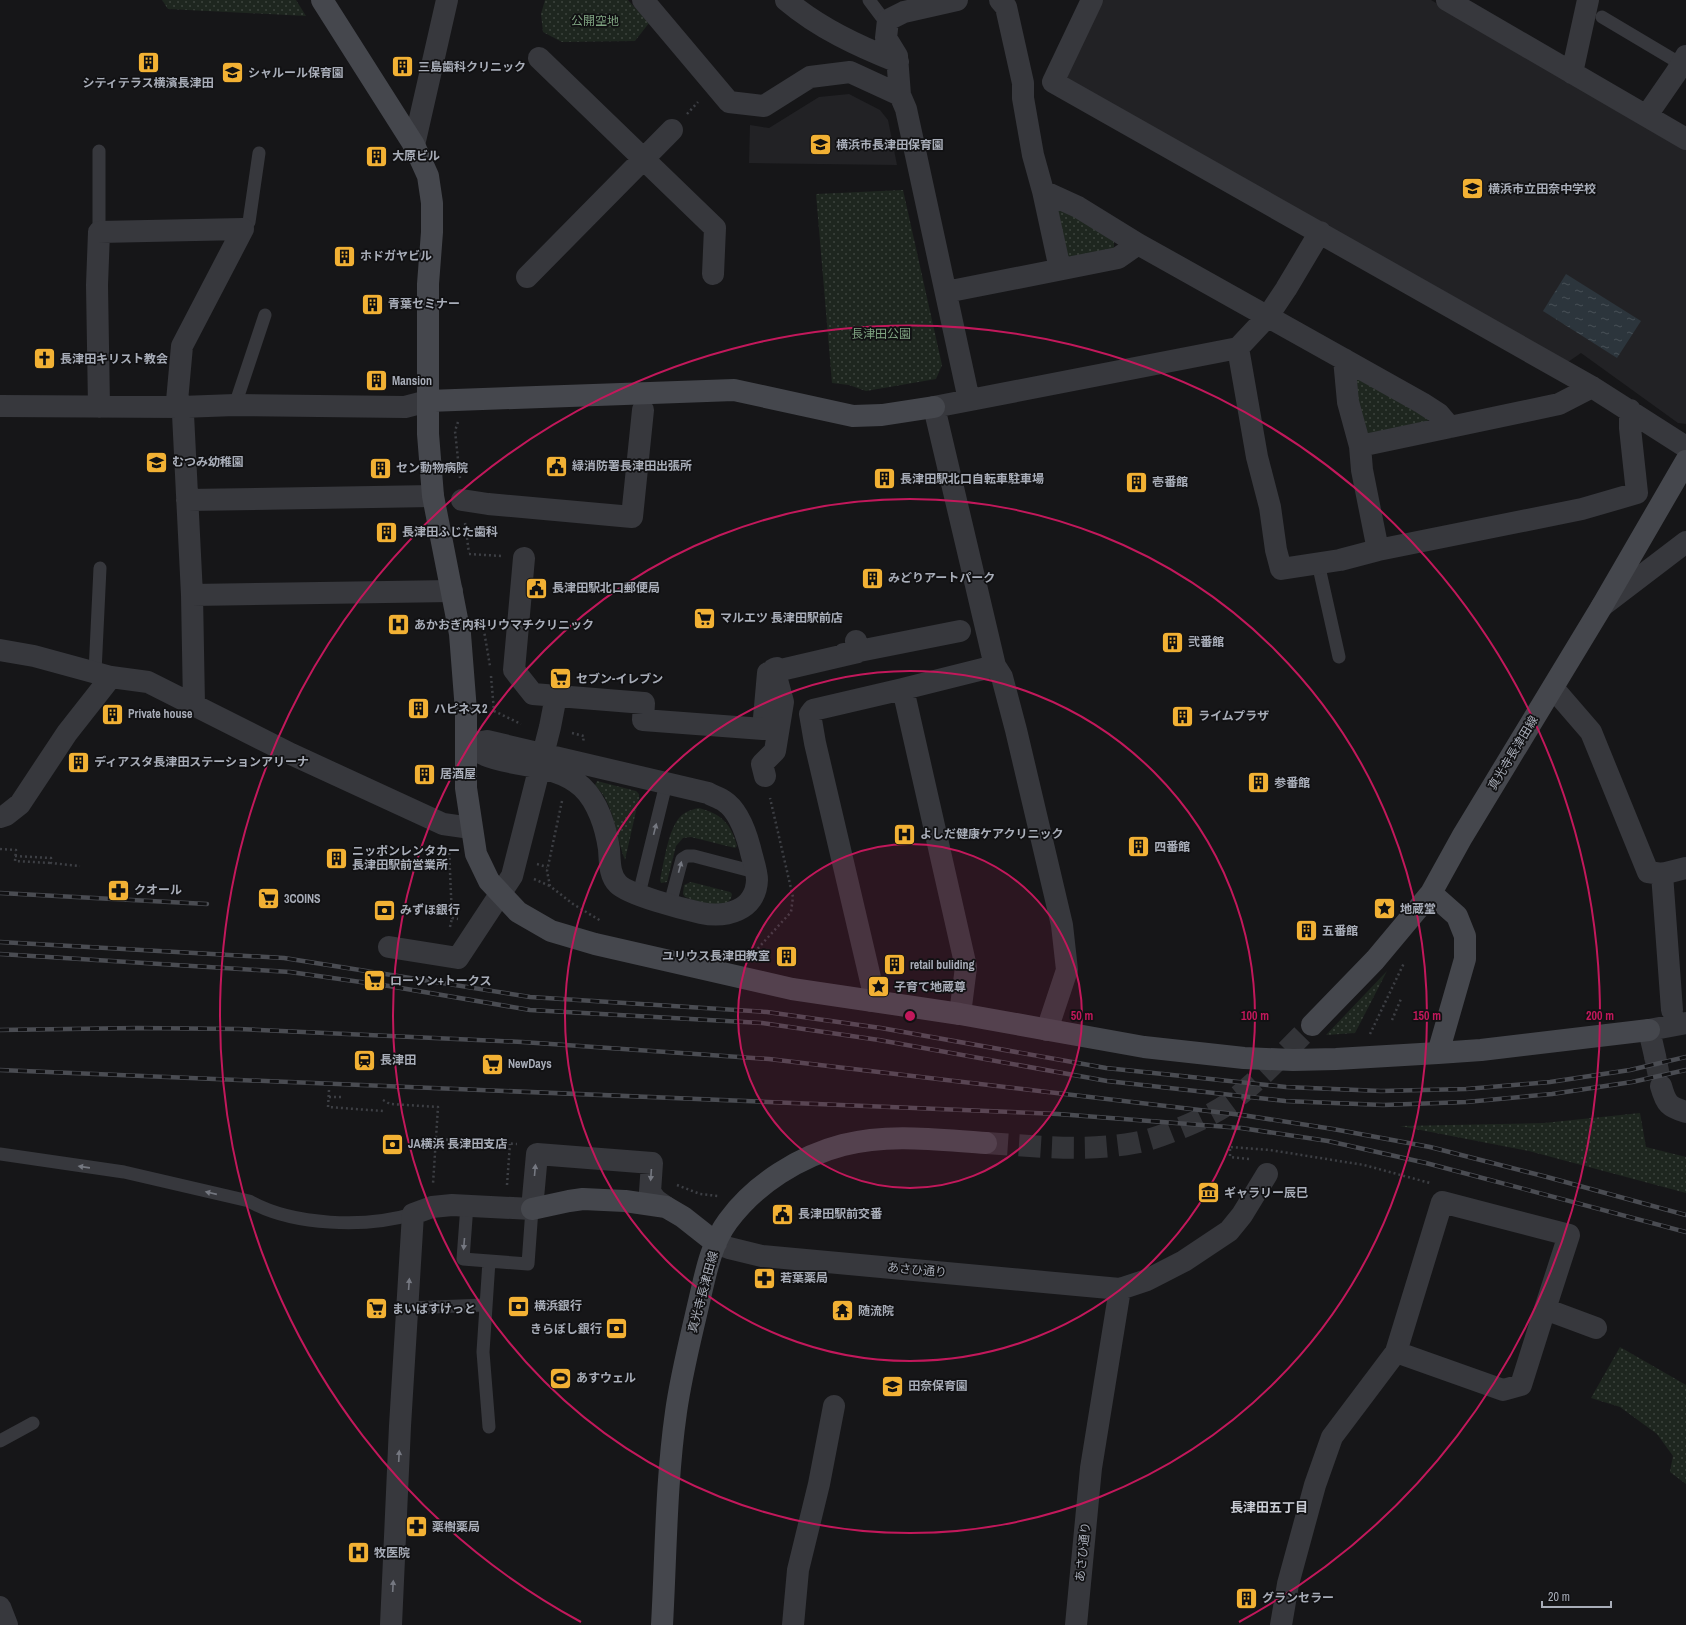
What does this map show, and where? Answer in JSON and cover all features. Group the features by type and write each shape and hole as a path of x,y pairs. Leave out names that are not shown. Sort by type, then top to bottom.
{"street":[{"path":"322,0 414,145 428,176 432,203 432,232 428,284 428,434 433,496 460,634 464,677 466,788 476,854 489,881 518,912 551,930 595,944 792,989 960,1014 1144,1047 1244,1058 1329,1059 1481,1050 1649,1030 1679,1017 1662,874"},
{"path":"414,145 447,0"},
{"path":"643,0 729,102 764,106 810,77 850,72 900,95"},
{"path":"786,0 802,14 826,28 865,48 898,62"},
{"path":"957,0 934,2 904,12 888,20 886,38 897,56 900,95 906,109 969,400"},
{"path":"1000,0 1006,7 1023,83 1023,98 1033,155 1043,191 1060,269"},
{"path":"1053,82 1092,0"},
{"path":"1447,0 1686,139"},
{"path":"1572,73 1588,0"},
{"path":"539,58 715,228 713,274"},
{"path":"1647,115 1684,60"},
{"path":"1023,83 1053,82 1592,387 1686,447"},
{"path":"528,277 672,130"},
{"path":"1043,191 1078,208 1138,244 1422,403 1439,414 1450,427"},
{"path":"99,407 97,285 99,232 243,229 182,346 177,401 183,414 192,595 194,705"},
{"path":"0,406 181,407 235,405 405,407 428,401 734,390 853,416 882,415 934,407 1238,348 1268,316 1320,232"},
{"path":"946,292 1118,258 1138,244"},
{"path":"1238,348 1256,450 1270,506 1276,550 1281,569 1340,560 1378,550 1582,509 1637,493 1630,428 1630,410"},
{"path":"1344,359 1348,402 1360,446 1362,470 1378,550"},
{"path":"1360,446 1559,404 1592,387"},
{"path":"934,407 995,666 1002,677 1016,730 1062,925 1067,970 1047,1030"},
{"path":"462,500 488,504 632,517 643,410"},
{"name":"真光寺長津田線","path":"1312,1025 1374,960 1431,893 1462,837 1602,606 1686,461"},
{"path":"187,500 433,496"},
{"path":"1602,606 1686,542"},
{"path":"524,558 514,670 533,694 644,703 642,720 763,729 768,673 858,652 856,641"},
{"path":"192,595 452,591"},
{"path":"765,776 762,764 775,751 784,702 774,669 960,631"},
{"path":"0,650 34,656 103,674 148,682 292,754 443,824 472,828"},
{"path":"872,1001 872,986 815,743 810,714 813,710 995,666"},
{"path":"0,817 6,815 20,804 67,733 103,674"},
{"path":"1553,688 1591,732 1648,872 1662,874 1686,868"},
{"path":"903,689 966,967 960,1014"},
{"path":"389,947 415,945 458,958 512,876 520,860 556,696"},
{"path":"487,741 708,793 725,801 738,817 745,830 757,879 756,889 751,899 736,912 726,915 716,915 670,904 639,894 618,885 610,868 609,848 602,821 595,802 583,787 569,777 553,771 486,755 466,745 487,741"},
{"path":"1431,893 1457,916 1465,936 1465,959 1438,1053"},
{"path":"1649,1030 1655,1056"},
{"path":"1661,1086 1665,1101 1672,1107 1686,1112"},
{"name":"真光寺長津田線","path":"662,1625 671,1454 676,1412 685,1361 707,1269 716,1243 728,1221 742,1204 757,1190 792,1166 843,1145 875,1139 913,1138 986,1143"},
{"path":"532,1209 537,1154 652,1162 650,1192 656,1200 684,1217 716,1243"},
{"name":"あさひ通り","path":"716,1243 729,1248 762,1256 1120,1289 1147,1280 1184,1260 1229,1231 1242,1215 1267,1174"},
{"path":"391,1625 413,1214 439,1205 532,1209 569,1200 583,1199 625,1201 666,1207"},
{"path":"1281,1625 1288,1584 1315,1485 1332,1437 1396,1352 1442,1202 1569,1235 1521,1385 1503,1390 1396,1352"},
{"name":"あさひ通り","path":"1076,1625 1091,1468 1120,1289"},
{"path":"1545,1309 1596,1328"},
{"path":"793,1625 798,1570 819,1484 834,1406"},
{"path":"0,1607 6,1625"}],"lane":[{"path":"869,0 880,16 888,20"},
{"path":"1602,17 1684,60"},
{"path":"99,151 99,232"},
{"path":"243,229 249,222 259,153"},
{"path":"235,405 265,314"},
{"path":"1318,563 1339,657"},
{"path":"100,568 103,674"},
{"path":"639,894 666,784"},
{"path":"670,904 682,859 687,856 694,856 755,872"},
{"path":"0,1154 124,1172 249,1201 261,1208 289,1216 356,1223 413,1214"},
{"path":"467,1206 463,1259 528,1264 532,1209"},
{"path":"488,1261 483,1352 489,1427"},
{"path":"407,1308 485,1305"},
{"path":"0,1441 33,1423"}],"path":[{"path":"459,420 455,431 469,554 485,555"},
{"path":"449,848 452,918 459,920"},
{"path":"0,849 16,850 15,861 80,866"},
{"path":"15,856 51,858 51,863"},
{"path":"1369,1036 1405,961"},
{"path":"1392,1020 1401,999"},
{"path":"329,1090 328,1107 383,1110"},
{"path":"329,1097 340,1097"},
{"path":"383,1100 390,1104 438,1107 433,1185"},
{"path":"436,1139 518,1144"},
{"path":"507,1190 510,1144"},
{"path":"1230,1147 1270,1150 1364,1165 1431,1183"},
{"path":"675,1184 700,1194 718,1196"}],"shaded area":[{"name":"横浜市立田奈中学校","path":"1100,0 1431,0 1686,149 1686,424 1678,423 1581,353 1565,364 1065,78"},
{"name":"横浜市長津田保育園","path":"849,94 880,110 888,120 897,165 749,163 750,125 769,128 819,97"}],"green space":[{"path":"162,0 296,0 306,16 168,9"},
{"name":"公開空地","path":"545,0 628,0 649,23 635,41 562,42 543,32 541,14"},
{"name":"長津田公園","path":"903,190 942,365 936,379 866,391 849,385 832,383 816,194"},
{"path":"1061,206 1114,235 1114,251 1074,259 1062,253 1056,213"},
{"path":"1358,376 1429,413 1427,426 1373,438 1363,429 1354,382"},
{"path":"597,781 636,791 639,794 625,860 609,807 604,796 595,785"},
{"path":"699,808 713,813 728,825 735,838 737,846 735,848 691,837 683,838 676,846 667,882 661,883 660,880 665,855 673,828 682,815 690,810"},
{"path":"691,882 730,892 732,894 730,900 719,905 704,903 685,897 683,894 684,885"},
{"path":"1387,971 1355,1033 1326,1035"},
{"path":"1640,1113 1646,1147 1686,1157 1686,1193 1529,1151 1400,1126 1544,1123"},
{"path":"1620,1347 1686,1385 1686,1484 1670,1472 1673,1456 1657,1434 1620,1407 1591,1398"}],"water":[{"path":"1566,274 1641,321 1617,358 1543,311"}],"tunnel":[{"path":"986,1143 1079,1148 1116,1146 1161,1136 1214,1113 1228,1104 1261,1076 1312,1025"},
{"path":"1655,1056 1661,1086"}],"railway":[{"path":"0,893 207,904"},
{"path":"0,942 284,958 530,997 767,1012 881,1028 1106,1068 1286,1087 1381,1091 1466,1089 1550,1082 1630,1070 1686,1057"},
{"path":"0,954 290,972 389,986 530,1010 762,1023 879,1040 1107,1081 1285,1101 1383,1105 1466,1102 1552,1094 1632,1082 1686,1070"},
{"path":"0,1030 137,1028 239,1029 522,1042 769,1059 1242,1115 1333,1129 1430,1147 1686,1215"},
{"path":"0,1070 1058,1114 1241,1128 1328,1141 1426,1163 1686,1232"}],"place":[{"name":"シティテラス横濱長津田","path":"148,62"},
{"name":"三島歯科クリニック","path":"402,67"},
{"name":"シャルール保育園","path":"232,73"},
{"name":"横浜市長津田保育園","path":"821,145"},
{"name":"大原ビル","path":"376,156"},
{"name":"横浜市立田奈中学校","path":"1473,189"},
{"name":"ホドガヤビル","path":"344,256"},
{"name":"青葉セミナー","path":"373,304"},
{"name":"長津田キリスト教会","path":"44,359"},
{"name":"Mansion","path":"376,381"},
{"name":"むつみ幼稚園","path":"157,462"},
{"name":"緑消防署長津田出張所","path":"556,466"},
{"name":"セン動物病院","path":"380,468"},
{"name":"長津田駅北口自転車駐車場","path":"884,479"},
{"name":"壱番館","path":"1137,482"},
{"name":"長津田ふじた歯科","path":"387,532"},
{"name":"みどりアートパーク","path":"873,578"},
{"name":"長津田駅北口郵便局","path":"536,588"},
{"name":"マルエツ 長津田駅前店","path":"705,618"},
{"name":"あかおぎ内科リウマチクリニック","path":"399,625"},
{"name":"弐番館","path":"1173,642"},
{"name":"セブン-イレブン","path":"560,679"},
{"name":"ハピネス2","path":"418,709"},
{"name":"Private house","path":"112,714"},
{"name":"ライムプラザ","path":"1182,716"},
{"name":"ディアスタ長津田ステーションアリーナ","path":"79,762"},
{"name":"居酒屋","path":"425,774"},
{"name":"参番館","path":"1259,783"},
{"name":"よしだ健康ケアクリニック","path":"905,834"},
{"name":"四番館","path":"1139,847"},
{"name":"ニッポンレンタカー 長津田駅前営業所","path":"337,858"},
{"name":"クオール","path":"119,890"},
{"name":"3COINS","path":"269,899"},
{"name":"地蔵堂","path":"1384,909"},
{"name":"みずほ銀行","path":"385,910"},
{"name":"五番館","path":"1307,931"},
{"name":"ユリウス長津田教室","path":"786,956"},
{"name":"retail buliding","path":"894,965"},
{"name":"ローソン+トークス","path":"374,981"},
{"name":"子育て地蔵尊","path":"879,987"},
{"name":"長津田","path":"365,1060"},
{"name":"NewDays","path":"492,1064"},
{"name":"JA横浜 長津田支店","path":"392,1144"},
{"name":"ギャラリー辰巳","path":"1208,1193"},
{"name":"長津田駅前交番","path":"782,1214"},
{"name":"若葉薬局","path":"765,1278"},
{"name":"横浜銀行","path":"518,1306"},
{"name":"まいばすけっと","path":"377,1309"},
{"name":"随流院","path":"843,1311"},
{"name":"きらぼし銀行","path":"617,1329"},
{"name":"あすウェル","path":"561,1378"},
{"name":"田奈保育園","path":"892,1386"},
{"name":"薬樹薬局","path":"417,1527"},
{"name":"牧医院","path":"358,1553"},
{"name":"グランセラー","path":"1246,1598"}],"district":[{"name":"長津田五丁目","path":"1269,1507"}]}
